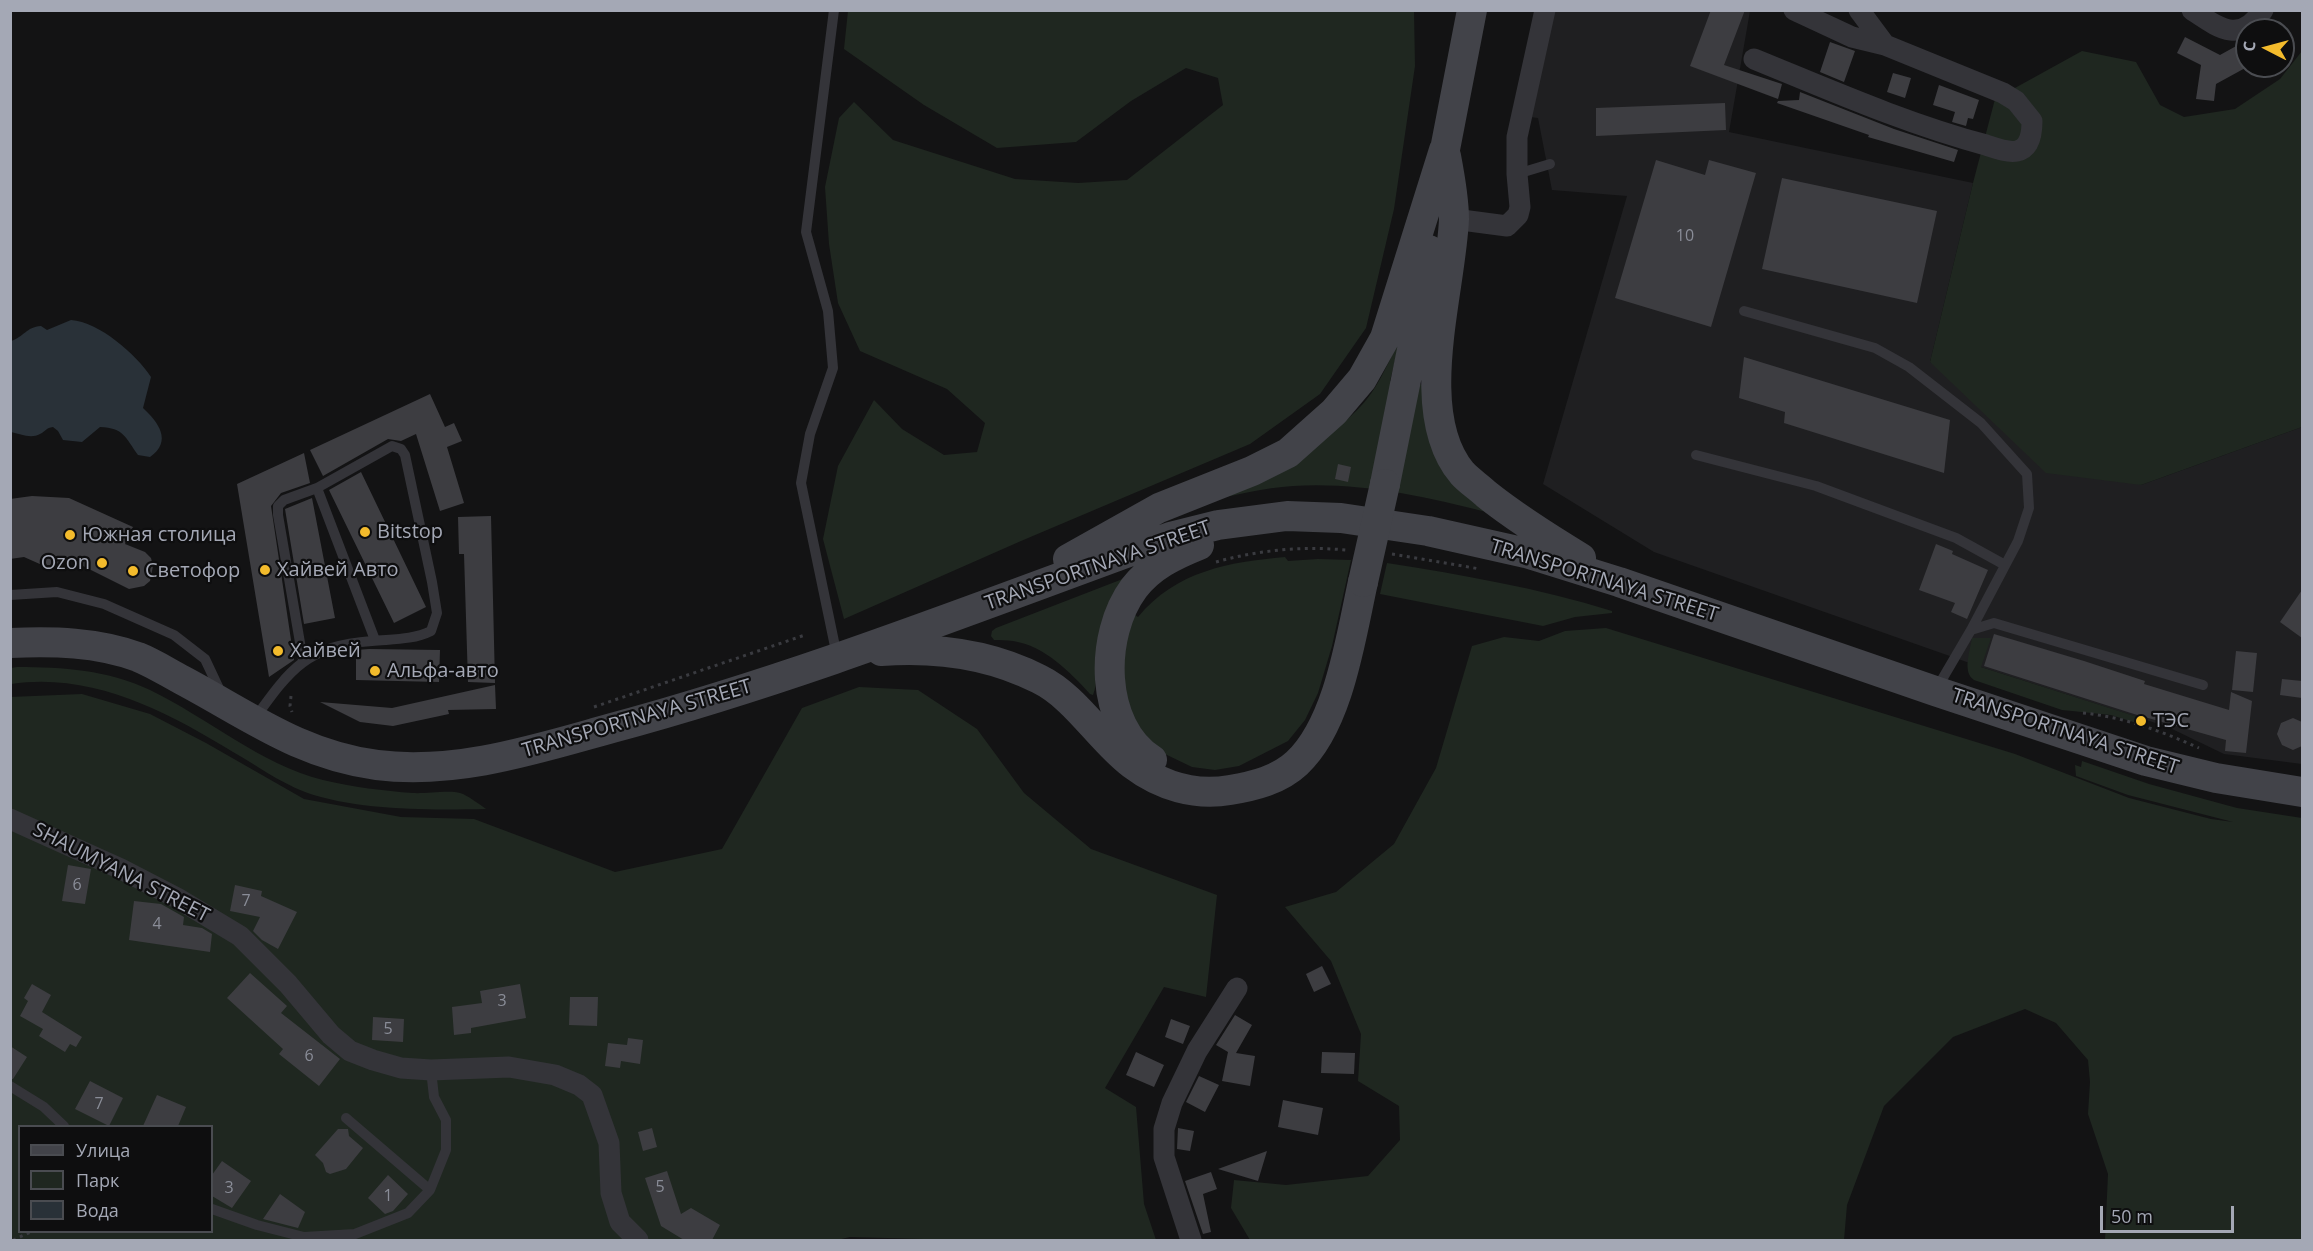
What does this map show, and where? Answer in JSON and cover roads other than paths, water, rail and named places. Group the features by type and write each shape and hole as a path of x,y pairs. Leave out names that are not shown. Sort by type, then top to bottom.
{"main road":[{"path":"1455,10 1460,75"},
{"path":"847,656 903,649 946,652 1001,662 1042,680 1078,709 1108,743 1133,765 1176,787 1200,792 1218,792 1255,786 1280,775 1296,763 1313,744 1326,723 1348,648 1385,484 1417,325 1444,150 1472,10"},
{"path":"1444,150 1452,186 1454,219 1441,324 1437,417 1447,449 1462,473 1505,509 1619,582"},
{"path":"996,600 1159,508 1252,471 1288,453 1334,412 1362,380 1385,338 1444,150"},
{"name":"TRANSPORTNAYA STREET","path":"10,643 59,642 101,647 139,657 281,736 342,759 416,768 460,765 659,716 847,656 1170,537 1218,525 1287,516 1341,518 1428,531 1526,553 1619,582 1935,691 2146,760 2216,778 2302,792"},
{"path":"1255,786 1222,785 1197,780 1149,759 1134,744 1115,709 1109,685 1110,654 1116,624 1123,605 1135,587 1152,570 1169,558 1199,545 1287,516"}],"street":[{"path":"1454,219 1507,226 1518,215 1520,207 1517,137 1545,10"},
{"path":"1754,59 1966,140 2008,151 2017,152 2025,148 2031,135 2032,121 2016,101 2003,93 1885,45 1852,37 1794,10"},
{"path":"1859,10 1885,45"},
{"path":"2192,10 2220,28 2236,31 2247,26 2263,10"},
{"name":"SHAUMYANA STREET","path":"10,819 177,898 240,936 288,984 331,1035 350,1051 401,1068 431,1070 509,1067 555,1075 579,1085 591,1095 609,1143 611,1193 620,1222 638,1240"},
{"path":"1191,1240 1164,1157 1164,1129 1172,1103 1197,1052 1237,988"}],"lane":[{"path":"834,10 806,232 828,311 833,368 810,434 801,483 847,656"},
{"path":"1517,174 1550,164"},
{"path":"1743,311 1875,348 1909,367 1981,423 2027,474 2030,508 2018,542 1935,691"},
{"path":"254,720 283,679 303,660 346,643 418,637 431,631 437,613 432,582 405,455 401,449 392,446 318,488 284,500 278,506 303,660"},
{"path":"1696,455 1816,486 1956,538 2006,565"},
{"path":"318,488 375,640"},
{"path":"10,595 57,592 104,604 174,635 205,659 227,704"},
{"path":"1971,630 1994,623 2203,685"},
{"path":"213,1209 257,1225 304,1237 355,1234 408,1213 430,1190 446,1150 446,1120 434,1097 431,1070"},
{"path":"10,1086 44,1107 63,1125"},
{"path":"346,1118 430,1190"}],"water":[{"path":"71,320 82,322 105,333 126,349 151,377 143,408 158,425 162,438 161,445 150,457 138,455 127,438 114,429 100,427 82,442 63,440 53,427 33,436 11,432 11,341 32,328 41,326 47,330"}],"place":[{"name":"Bitstop","path":"365,532"},
{"name":"Южная столица","path":"70,535"},
{"name":"Ozon","path":"102,563"},
{"name":"Хайвей Авто","path":"265,570"},
{"name":"Светофор","path":"133,571"},
{"name":"Хайвей","path":"278,651"},
{"name":"Альфа-авто","path":"375,671"},
{"name":"ТЭС","path":"2141,721"}]}
